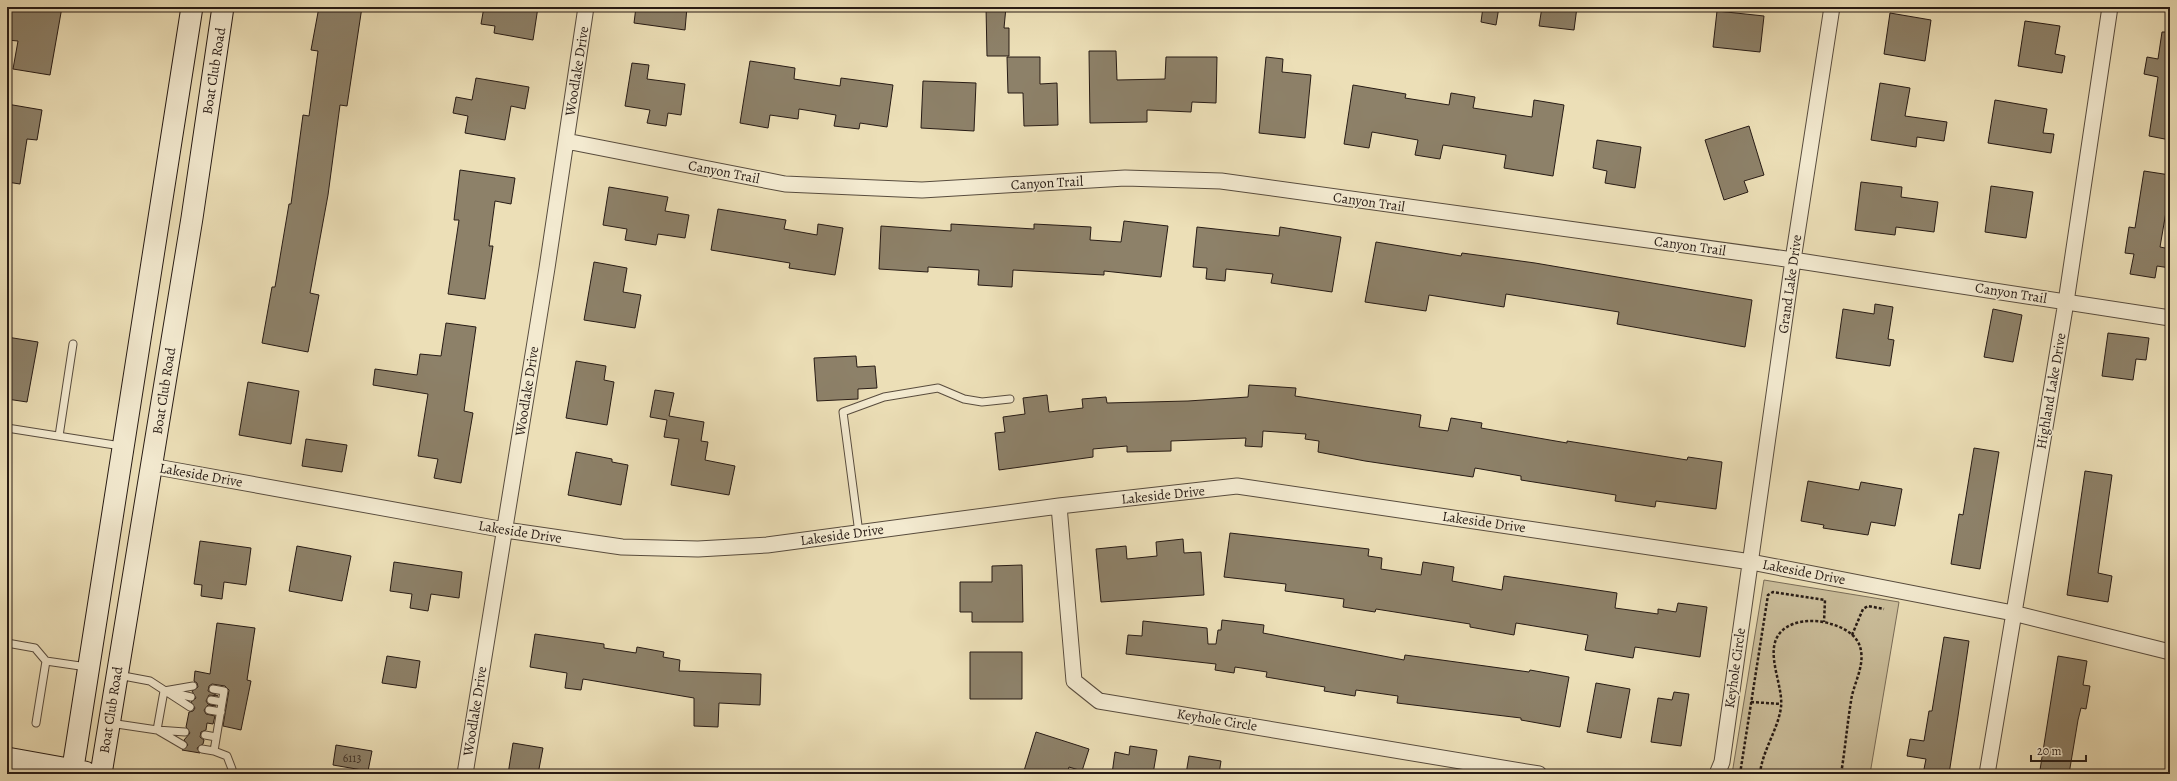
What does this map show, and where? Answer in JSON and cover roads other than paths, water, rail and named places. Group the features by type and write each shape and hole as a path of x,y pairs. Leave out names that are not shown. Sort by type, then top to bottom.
{"main road":[{"name":"Boat Club Road","path":"72,772 192,7"},
{"name":"Boat Club Road","path":"100,774 110,722 152,466 223,7"},
{"path":"7,758 72,772 100,774"}],"street":[{"name":"Woodlake Drive","path":"465,774 505,530 586,7"},
{"name":"Grand Lake Drive","path":"1751,562 1793,260 1832,7"},
{"name":"Highland Lake Drive","path":"1987,774 2066,302 2110,7"},
{"name":"Canyon Trail","path":"566,142 785,184 922,190 1125,178 1221,182 1793,260 2170,318"},
{"name":"Lakeside Drive","path":"152,466 505,530 622,547 698,549 767,545 1059,506 1237,486 1751,562 2013,613 2170,652"},
{"name":"Keyhole Circle","path":"1059,506 1074,680 1099,701 1539,774"},
{"name":"Keyhole Circle","path":"1717,774 1722,762 1751,562"}],"lane":[{"path":"59,436 73,344"},
{"path":"859,533 843,412 884,397 938,388 964,399 982,402 1010,399"},
{"path":"7,428 123,447"},
{"path":"7,643 35,648 46,661 88,668"},
{"path":"36,723 46,661"},
{"path":"117,675 150,681 190,707"},
{"path":"164,691 193,686"},
{"path":"213,689 224,691 214,751"},
{"path":"164,691 191,696"},
{"path":"157,730 164,691"},
{"path":"211,700 222,702"},
{"path":"209,710 221,712"},
{"path":"110,722 157,730 185,732"},
{"path":"157,730 183,745"},
{"path":"205,736 216,737"},
{"path":"202,749 214,751 227,756 232,769 231,774"}]}
